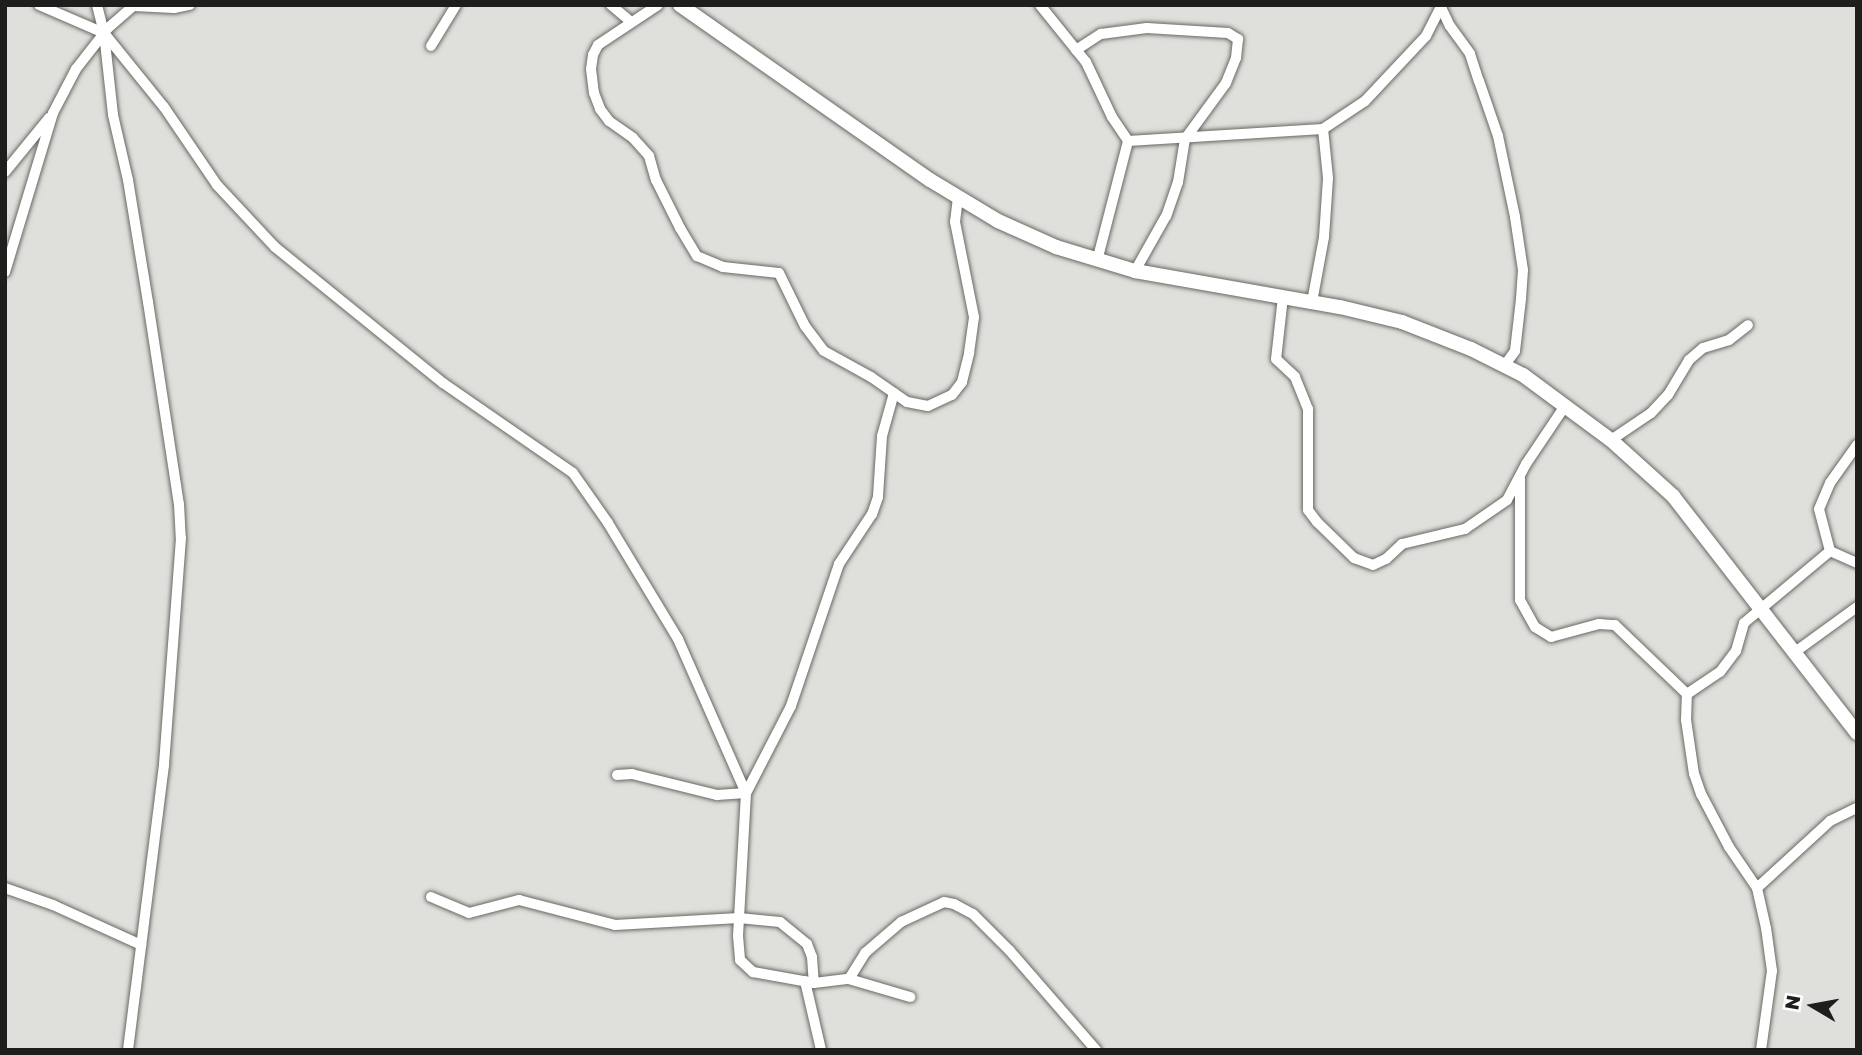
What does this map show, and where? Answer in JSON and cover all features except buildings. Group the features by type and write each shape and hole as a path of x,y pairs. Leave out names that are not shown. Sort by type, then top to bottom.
{"main road":[{"path":"680,5 958,197 998,221 1097,261 1135,271 1312,302 1402,322 1471,349 1504,366 1611,440 1672,496 1857,733"}],"street":[{"path":"39,5 104,33 164,107 217,186 275,247 443,383 573,473 608,523 678,639 746,793"},
{"path":"97,5 104,33 113,115 128,180 146,289 179,504 181,538 164,765 128,1050"},
{"path":"5,272 53,113 76,69 104,33 134,6 174,8 190,5"},
{"path":"431,46 456,5"},
{"path":"611,5 631,22"},
{"path":"658,5 598,45 593,55 594,93 600,109 609,121 649,156 674,216 697,256 723,267 779,273 806,326 824,351 872,377 907,402 928,406 952,395 962,382 974,317 955,222 958,197"},
{"path":"1040,5 1076,50 1128,141 1097,261"},
{"path":"1128,141 1323,129 1365,101 1426,36 1441,6"},
{"path":"1441,6 1470,54 1498,136 1515,217 1523,270 1521,299 1515,351 1504,366"},
{"path":"1076,50 1101,34 1147,28 1233,34 1238,39 1236,58 1226,83 1185,139 1178,182 1166,216 1135,271"},
{"path":"5,172 53,113"},
{"path":"1312,302 1324,237 1328,178 1323,129"},
{"path":"1283,297 1276,359 1295,377 1308,409 1308,510 1354,558 1374,565 1386,559 1402,544 1465,529 1507,500 1565,407"},
{"path":"1611,440 1651,413 1668,395 1689,360 1703,348 1730,340 1748,325"},
{"path":"894,393 882,436 878,497 872,514 839,564 791,706 746,793 739,954 748,969 810,982 849,979 910,998"},
{"path":"1830,551 1819,509 1830,483 1857,445"},
{"path":"1520,477 1520,600 1535,628 1551,637 1599,624 1615,625 1687,694 1686,720 1701,794 1729,847 1757,888 1772,971 1761,1050"},
{"path":"1687,694 1720,672 1736,651 1744,623 1830,551"},
{"path":"1830,551 1857,563"},
{"path":"1795,652 1857,607"},
{"path":"617,775 632,774 699,793 746,793"},
{"path":"1757,888 1830,821 1857,808"},
{"path":"5,888 53,905 141,945"},
{"path":"431,897 469,913 519,900 615,925 739,918 780,922 798,934 807,944 812,957 810,982 821,1050"},
{"path":"849,979 865,953 901,922 944,902 954,904 973,914 1010,951 1096,1050"}]}
